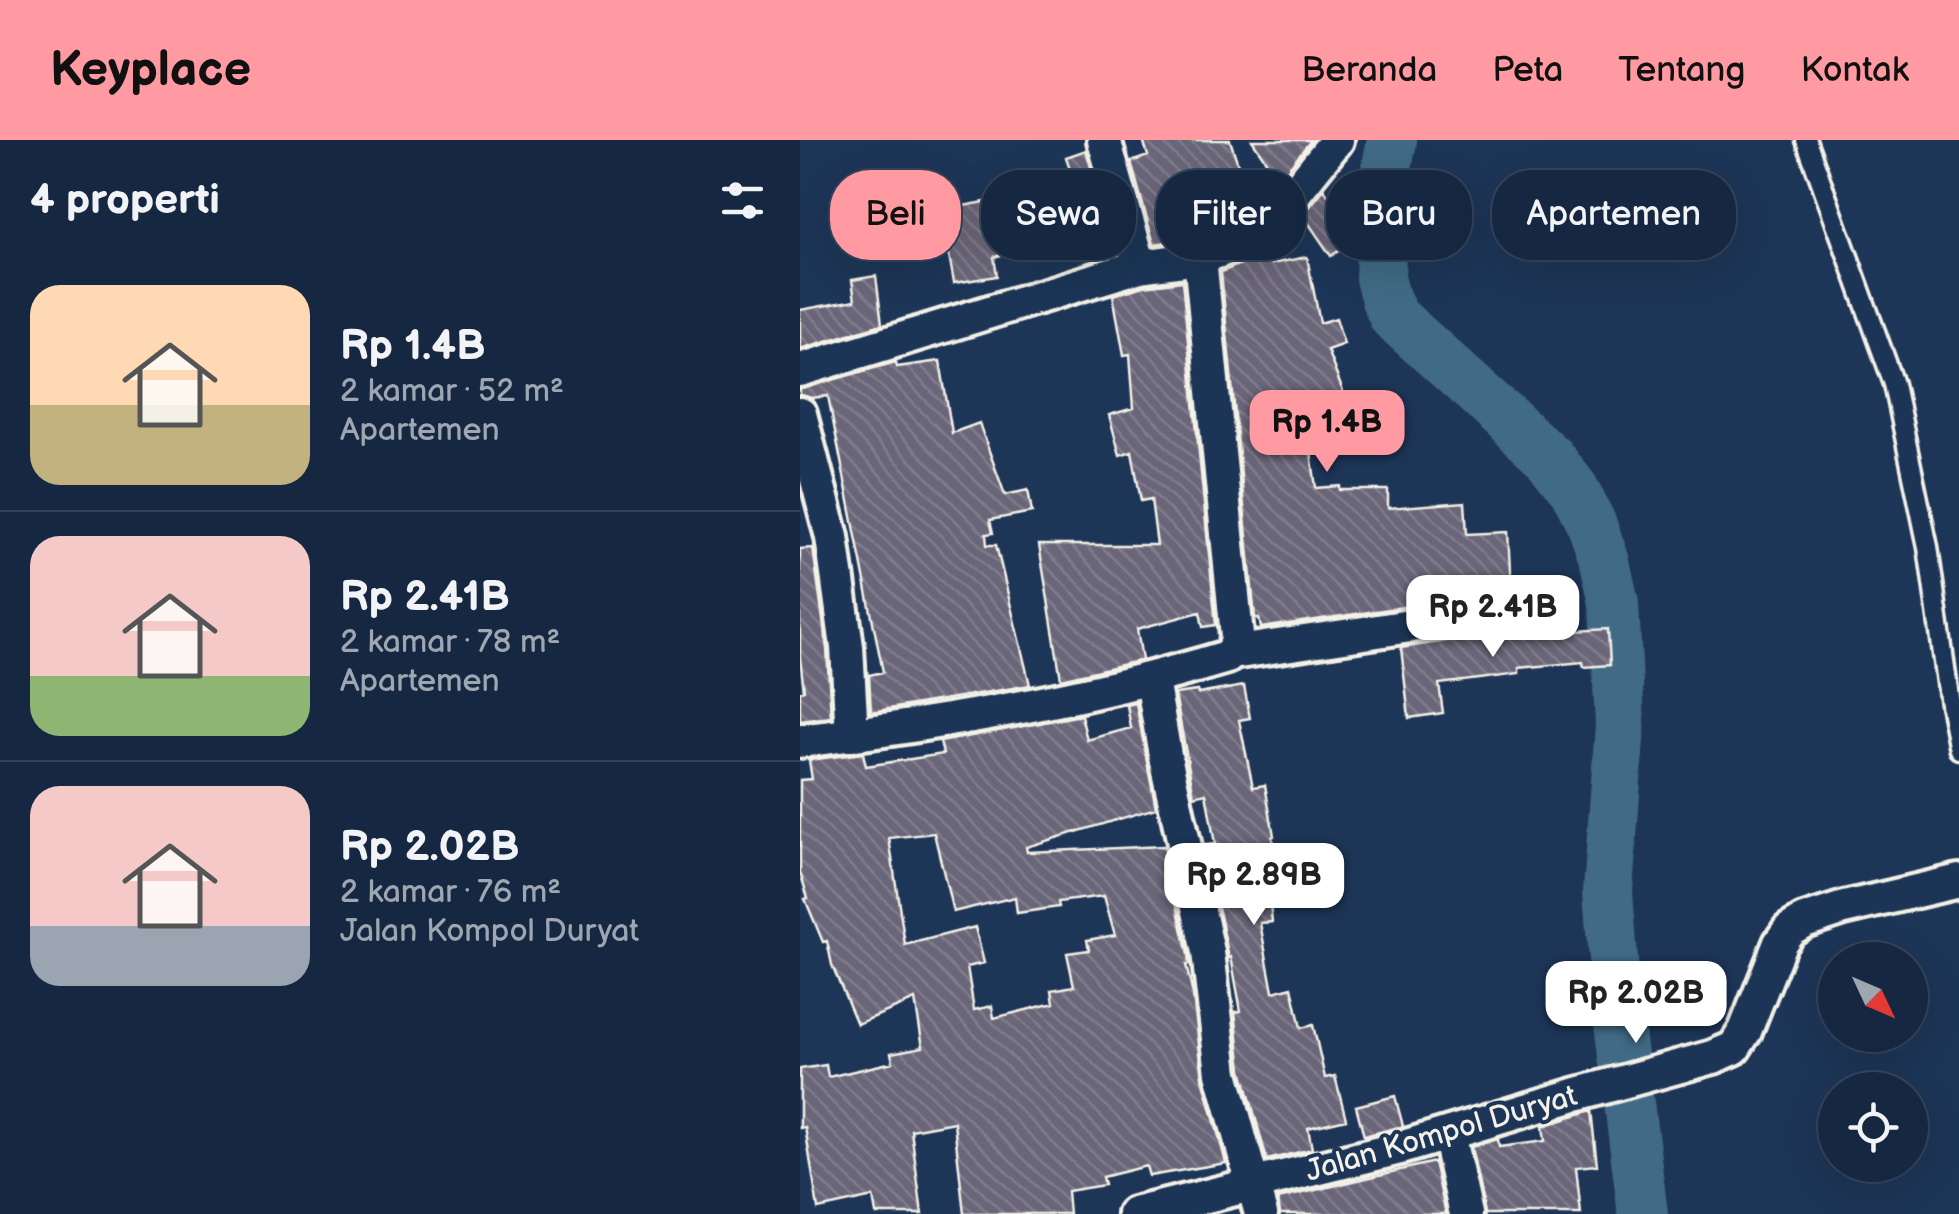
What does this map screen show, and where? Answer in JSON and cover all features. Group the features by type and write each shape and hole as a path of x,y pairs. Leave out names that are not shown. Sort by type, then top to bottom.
{"street":[{"path":"1104,140 1140,266"},
{"path":"1306,179 1337,140"},
{"path":"800,370 1140,266 1185,260"},
{"path":"800,741 908,728 1152,680 1227,658 1232,652 1236,646 1235,618 1200,260"},
{"path":"800,414 832,537 847,647 852,735"},
{"path":"1232,652 1536,607"},
{"path":"1152,680 1208,952 1222,1074 1257,1199"},
{"name":"Jalan Kompol Duryat","path":"1134,1214 1257,1199 1448,1134 1713,1057 1734,1048 1745,1032 1788,930 1844,908 1959,881"},
{"path":"1448,1134 1466,1214"}],"lane":[{"path":"1806,140 1894,384 1928,547 1959,749"}],"building":[{"path":"1143,140 1230,140 1240,170 1156,170 1154,244 1131,162 1148,156"},
{"path":"1252,140 1311,140 1287,170 1272,170"},
{"path":"1086,150 1092,170 1070,170 1066,157"},
{"path":"1324,189 1326,249 1306,219 1306,211"},
{"path":"981,203 981,260 994,260 997,276 954,283 950,260 961,260 961,206"},
{"path":"1307,257 1320,323 1336,318 1344,344 1327,350 1352,415 1308,431 1316,488 1388,490 1388,508 1465,502 1467,534 1508,532 1511,591 1261,628 1259,618 1255,618 1221,272 1250,260 1270,260 1271,264"},
{"path":"876,276 882,324 800,349 800,310 855,300 852,280"},
{"path":"1182,281 1216,625 1203,627 1200,612 1137,629 1142,660 1061,679 1039,545 1157,545 1151,499 1141,501 1132,451 1120,455 1109,415 1134,408 1130,354 1124,355 1113,295"},
{"path":"940,361 952,433 979,423 1005,495 1028,490 1032,512 990,520 993,533 986,534 987,545 996,545 1030,685 871,712 869,675 883,672 828,396 800,395 800,389 896,362 897,367"},
{"path":"813,548 827,649 831,717 800,721 800,691 804,690 800,658 800,549"},
{"path":"1608,629 1610,665 1584,667 1583,662 1519,668 1519,674 1439,684 1443,713 1409,718 1401,648 1516,630 1541,633"},
{"path":"1244,686 1250,718 1239,720 1253,787 1265,785 1280,891 1269,893 1272,922 1260,923 1273,992 1292,987 1301,1028 1313,1025 1325,1078 1335,1076 1346,1119 1308,1128 1312,1149 1267,1160 1242,1069 1235,1012 1241,1011 1205,845 1215,844 1206,793 1194,796 1175,694"},
{"path":"1136,703 1156,808 1026,847 1027,852 1164,846 1188,955 1186,965 1203,1078 1226,1163 1149,1176 1146,1166 1102,1177 1104,1185 1067,1191 1069,1214 964,1214 954,1122 911,1130 922,1214 876,1214 873,1197 818,1209 805,1127 800,1128 800,1069 826,1065 828,1077 893,1062 891,1053 923,1047 915,1000 857,1024 832,965 827,941 823,942 805,899 808,898 800,872 800,780 812,779 809,760 863,753 866,766 943,754 940,742 1081,715 1087,740 1131,728 1127,705","holes":["934,833 953,912 1015,897 1017,913 1104,896 1115,935 1087,940 1089,950 1067,953 1074,986 1052,990 1054,1003 994,1018 992,1006 974,1010 967,967 984,963 975,927 905,945 889,838"]},
{"path":"1395,1096 1403,1126 1364,1136 1356,1106"},
{"path":"1591,1111 1597,1165 1576,1167 1581,1214 1485,1214 1471,1147 1498,1139 1499,1147 1545,1141 1543,1126"},
{"path":"1434,1162 1446,1214 1280,1214 1278,1199"}],"waterway":[{"path":"1392,140 1384,183 1380,278 1394,317 1549,457 1574,489 1605,562 1614,603 1620,725 1608,891 1616,1000 1643,1214"}]}
